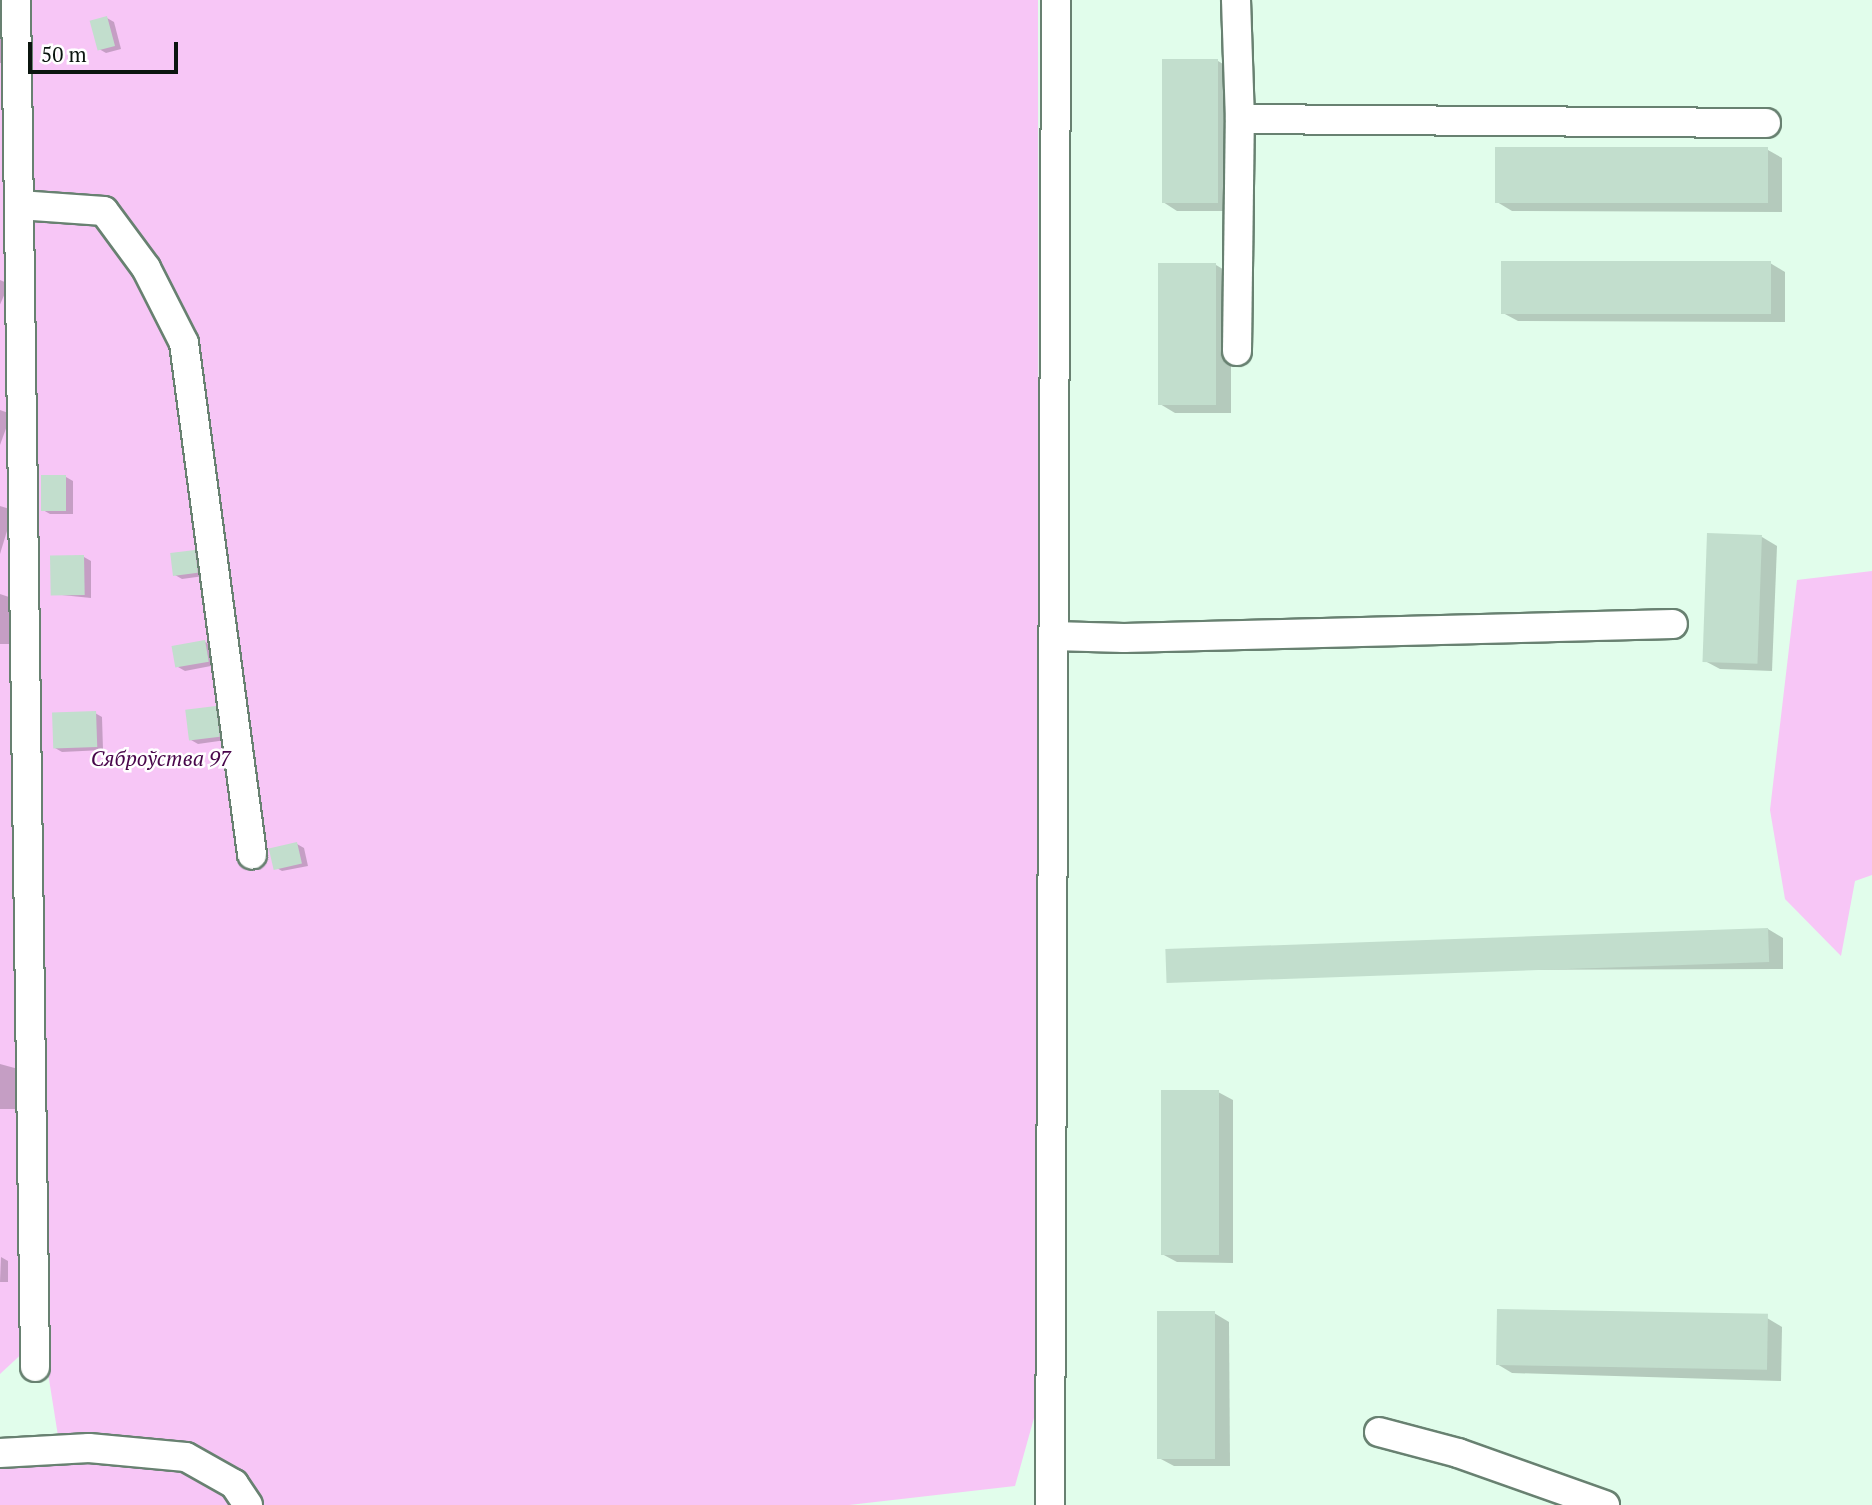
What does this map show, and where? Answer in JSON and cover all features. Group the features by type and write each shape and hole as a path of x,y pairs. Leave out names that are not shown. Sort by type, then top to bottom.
{"street":[{"path":"16,0 35,1367"},
{"path":"1050,1505 1056,0"},
{"path":"1236,0 1240,118 1237,351"},
{"path":"1240,118 1766,123"},
{"path":"19,205 104,211 146,268 184,343 252,854"},
{"path":"1053,636 1124,638 1673,624"},
{"path":"1379,1432 1458,1453 1605,1505"},
{"path":"0,1453 89,1448 186,1457 234,1484 248,1505"}],"green space":[{"name":"Сяброўства 97","path":"0,0 1038,0 1039,1400 1015,1486 849,1505 0,1505 0,1453 58,1436 42,1335 0,1374"},
{"path":"1872,571 1872,875 1855,881 1841,956 1785,899 1770,810 1797,580"}],"building":[{"path":"107,16 115,46 98,51 90,21"},
{"path":"1162,59 1218,59 1218,203 1162,203"},
{"path":"1495,147 1768,147 1768,203 1495,203"},
{"path":"1501,261 1771,261 1771,314 1501,314"},
{"path":"1158,263 1216,263 1216,405 1158,405"},
{"path":"41,475 66,475 66,511 41,511"},
{"path":"1707,533 1762,535 1757,664 1702,662"},
{"path":"195,550 198,573 173,576 170,553"},
{"path":"84,555 85,595 51,596 50,556"},
{"path":"205,640 209,662 175,668 172,646"},
{"path":"216,706 220,737 189,741 185,710"},
{"path":"96,711 97,747 53,749 52,713"},
{"path":"297,842 302,863 274,870 269,849"},
{"path":"1768,928 1769,962 1167,983 1165,949"},
{"path":"1161,1090 1219,1090 1219,1255 1161,1255"},
{"path":"1497,1309 1768,1314 1767,1370 1496,1365"},
{"path":"1157,1311 1215,1311 1215,1459 1157,1459"}]}
